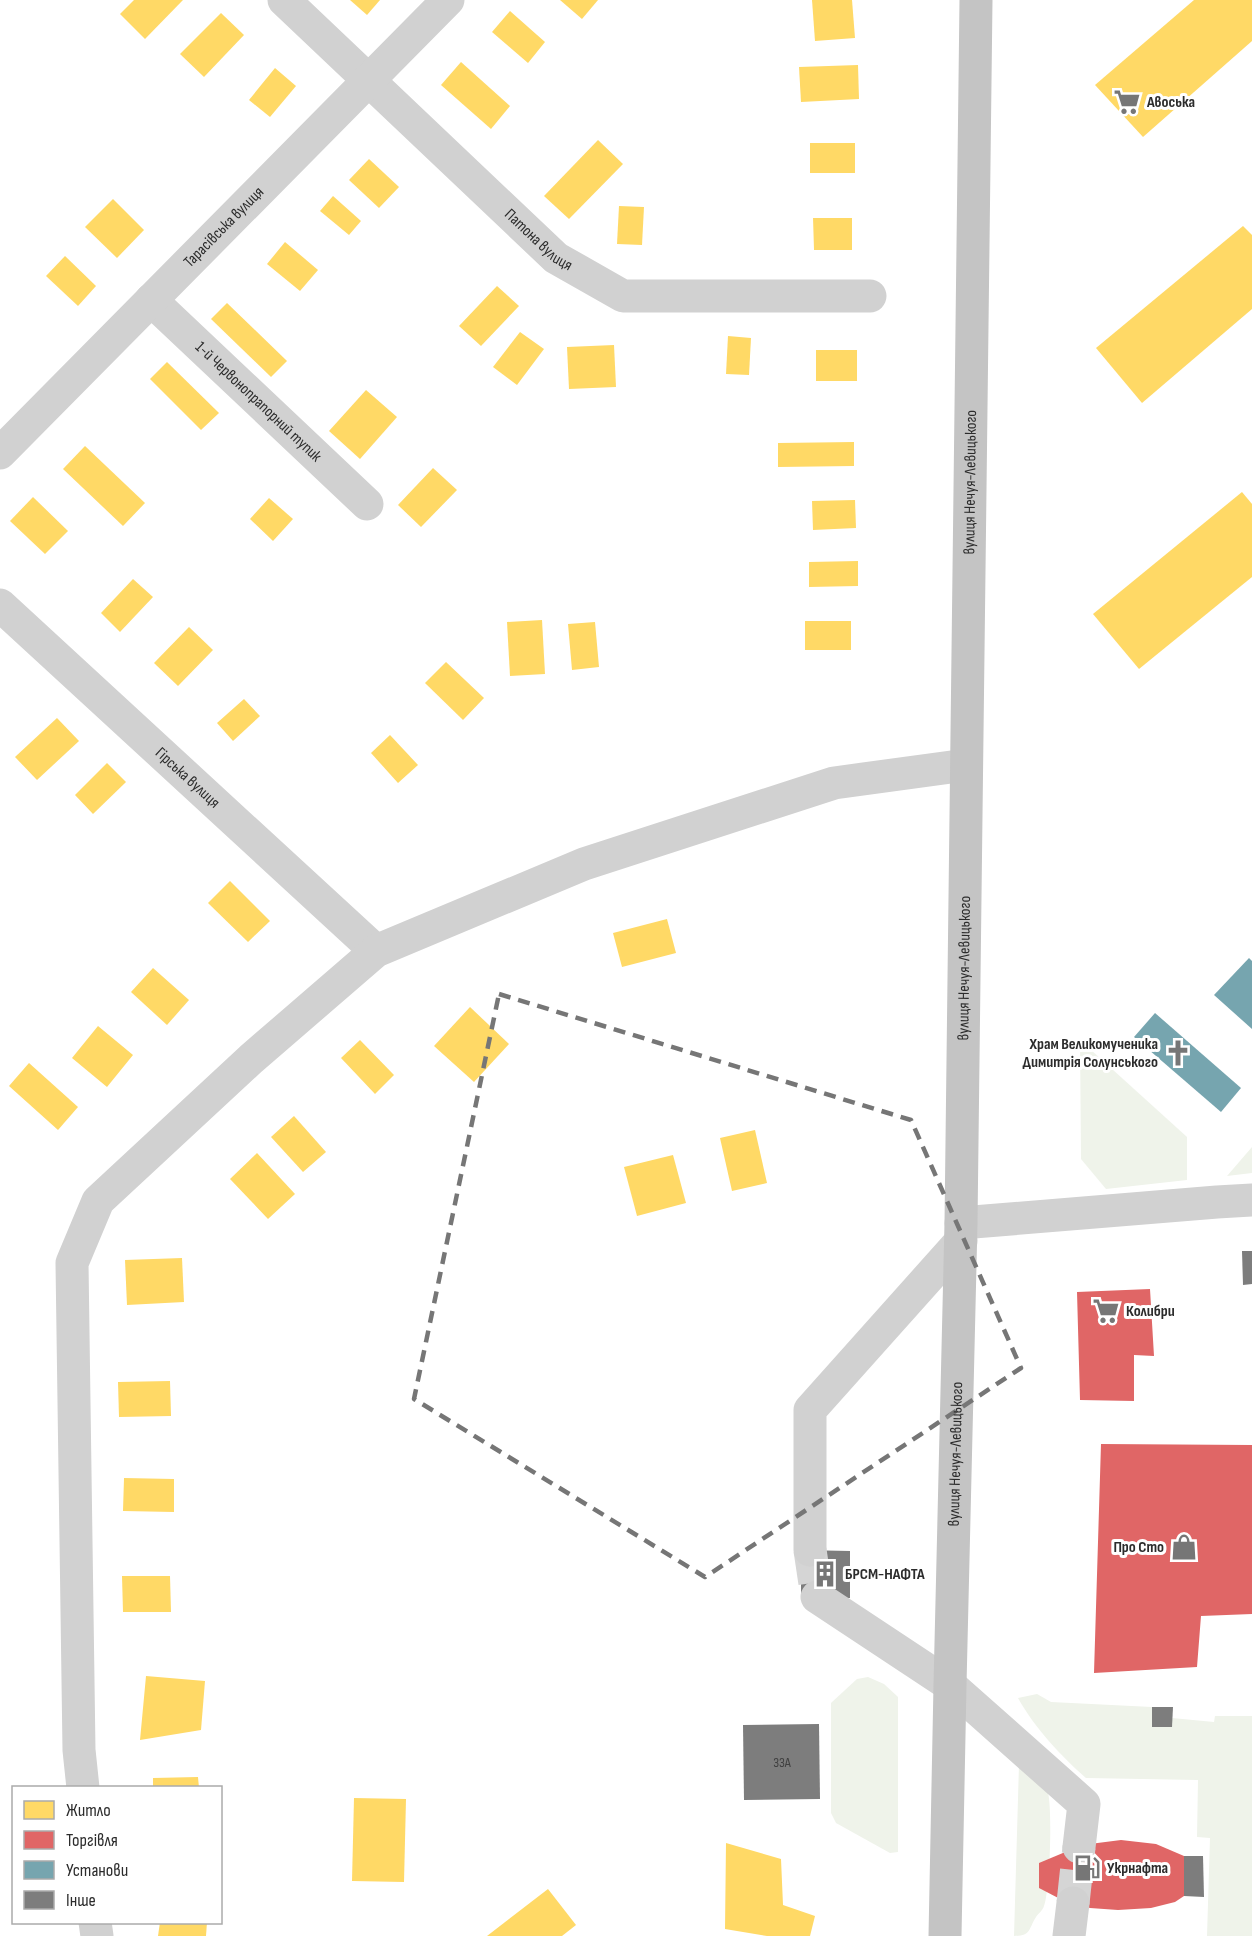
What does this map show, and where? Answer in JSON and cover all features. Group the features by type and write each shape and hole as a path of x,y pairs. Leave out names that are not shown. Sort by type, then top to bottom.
{"main road":[{"name":"вулиця Нечуя-Левицького","path":"945,1936 961,1232 976,0"}],"street":[{"name":"Патона вулиця","path":"284,0 556,258 623,296 870,296"},
{"name":"Тарасівська вулиця","path":"0,453 448,0"},
{"name":"1-й Червонопрапорний тупик","path":"151,300 367,504"},
{"name":"Гірська вулиця","path":"0,605 375,951"},
{"path":"83,1786 79,1750 72,1263 98,1202 251,1059 375,951 584,864 834,783 966,765"},
{"path":"810,1550 810,1410 961,1232 1217,1202 1252,1200"},
{"path":"817,1598 950,1685 1084,1804 1079,1847"},
{"path":"1069,1936 1073,1903"}],"highlighted area":[{"path":"499,994 911,1120 1021,1368 705,1577 414,1399"}],"shaded area":[{"path":"1080,1040 1187,1137 1187,1180 1106,1189 1081,1159"},
{"path":"1252,1147 1252,1173 1227,1176"},
{"path":"868,1677 884,1684 898,1697 898,1852 890,1853 836,1823 831,1813 831,1703 857,1679"},
{"path":"1037,1694 1051,1702 1152,1707 1152,1727 1172,1727 1172,1718 1214,1722 1215,1716 1252,1716 1252,1936 1207,1936 1210,1838 1197,1837 1198,1780 1086,1778 1049,1741 1018,1698"},
{"path":"1019,1764 1047,1789 1050,1811 1050,1847 1048,1884 1043,1907 1026,1933 1014,1936"}],"building: Житло":[{"path":"134,0 183,0 145,39 120,14"},
{"path":"350,0 380,0 367,15"},
{"path":"560,0 598,0 582,19"},
{"path":"812,0 852,0 855,38 815,41"},
{"path":"1194,0 1252,0 1252,41 1143,137 1095,85"},
{"path":"510,11 545,42 528,63 492,32"},
{"path":"221,13 244,35 204,77 180,54"},
{"path":"461,62 510,106 491,129 441,85"},
{"path":"858,65 859,99 801,102 799,67"},
{"path":"275,68 296,86 270,117 249,100"},
{"path":"598,140 623,164 569,219 544,196"},
{"path":"810,143 855,143 855,173 810,173"},
{"path":"369,159 399,187 379,208 349,180"},
{"path":"333,196 361,221 349,235 320,211"},
{"path":"113,199 144,230 117,258 85,227"},
{"path":"619,206 644,207 642,245 617,244"},
{"path":"813,218 852,218 852,250 814,250"},
{"path":"1243,226 1252,235 1252,309 1142,403 1096,348"},
{"path":"285,242 318,270 300,291 267,264"},
{"path":"65,256 96,286 78,306 46,276"},
{"path":"497,286 519,306 481,346 459,326"},
{"path":"227,303 287,361 271,377 211,319"},
{"path":"520,332 544,349 517,385 493,367"},
{"path":"728,336 751,338 749,375 726,374"},
{"path":"614,345 616,387 569,389 567,347"},
{"path":"816,350 857,350 857,381 816,381"},
{"path":"167,362 219,413 201,430 150,379"},
{"path":"366,390 397,417 360,459 329,431"},
{"path":"854,442 854,466 778,467 778,443"},
{"path":"85,446 145,503 123,526 63,469"},
{"path":"433,468 457,490 421,527 398,505"},
{"path":"1242,492 1252,504 1252,577 1139,669 1093,614"},
{"path":"33,497 68,531 45,554 10,521"},
{"path":"269,498 293,519 273,541 250,519"},
{"path":"855,500 856,528 813,530 812,501"},
{"path":"858,561 858,586 809,587 809,562"},
{"path":"133,579 153,597 120,632 101,613"},
{"path":"542,620 545,674 510,676 507,622"},
{"path":"805,621 851,621 851,650 805,650"},
{"path":"595,622 599,667 572,670 568,624"},
{"path":"189,627 213,650 178,686 154,663"},
{"path":"446,662 484,698 463,720 425,683"},
{"path":"244,699 260,716 233,741 217,723"},
{"path":"57,718 79,741 37,780 15,757"},
{"path":"390,735 418,765 398,783 371,753"},
{"path":"107,763 126,782 93,814 75,795"},
{"path":"230,881 270,921 248,942 208,903"},
{"path":"667,919 676,953 622,967 613,933"},
{"path":"153,968 189,1000 167,1025 131,992"},
{"path":"470,1007 509,1044 474,1082 434,1046"},
{"path":"98,1026 133,1055 107,1087 72,1058"},
{"path":"360,1040 394,1075 375,1094 341,1058"},
{"path":"29,1063 78,1107 58,1130 9,1086"},
{"path":"294,1116 326,1152 303,1172 271,1137"},
{"path":"755,1130 767,1183 732,1191 720,1138"},
{"path":"257,1153 295,1194 268,1219 230,1179"},
{"path":"673,1155 686,1203 637,1216 624,1167"},
{"path":"182,1258 184,1302 127,1305 125,1260"},
{"path":"170,1381 171,1416 119,1417 118,1382"},
{"path":"124,1478 174,1479 174,1512 123,1511"},
{"path":"122,1576 170,1576 171,1612 123,1612"},
{"path":"146,1676 205,1681 201,1730 140,1740"},
{"path":"198,1777 199,1786 153,1786 153,1778"},
{"path":"354,1798 406,1799 404,1882 352,1881"},
{"path":"726,1843 781,1859 783,1905 815,1916 810,1936 767,1936 725,1929"},
{"path":"548,1889 576,1925 562,1936 487,1936"},
{"path":"160,1924 207,1924 206,1936 158,1936"}],"building: Торгівля":[{"path":"1150,1289 1154,1356 1134,1355 1134,1401 1080,1400 1077,1292"},
{"path":"1101,1444 1252,1445 1252,1614 1201,1616 1197,1667 1094,1673"},
{"path":"1121,1840 1156,1844 1184,1856 1184,1896 1175,1902 1151,1908 1118,1910 1090,1908 1064,1901 1039,1888 1039,1863 1082,1845"}],"building: Установи":[{"path":"1249,958 1252,961 1252,1029 1214,995"},
{"path":"1155,1013 1241,1088 1221,1112 1134,1037"}],"building: Інше":[{"path":"1242,1251 1252,1251 1252,1284 1243,1285"},
{"name":"БРСМ-НАФТА","path":"801,1550 850,1551 850,1598 801,1597"},
{"path":"1152,1707 1173,1707 1172,1727 1152,1727"},
{"path":"819,1724 820,1799 744,1800 743,1725"},
{"path":"1184,1856 1203,1856 1204,1897 1184,1896"}],"tunnel":[{"path":"810,1550 817,1597"},
{"path":"1073,1903 1079,1847"}],"place":[{"name":"Авоська","path":"1127,102"},
{"name":"Храм Великомученика Димитрія Солунського","path":"1178,1053"},
{"name":"Колибри","path":"1106,1311"},
{"name":"Про Сто","path":"1184,1547"},
{"name":"БРСМ-НАФТА","path":"825,1574"},
{"name":"Укрнафта","path":"1087,1868"}]}
